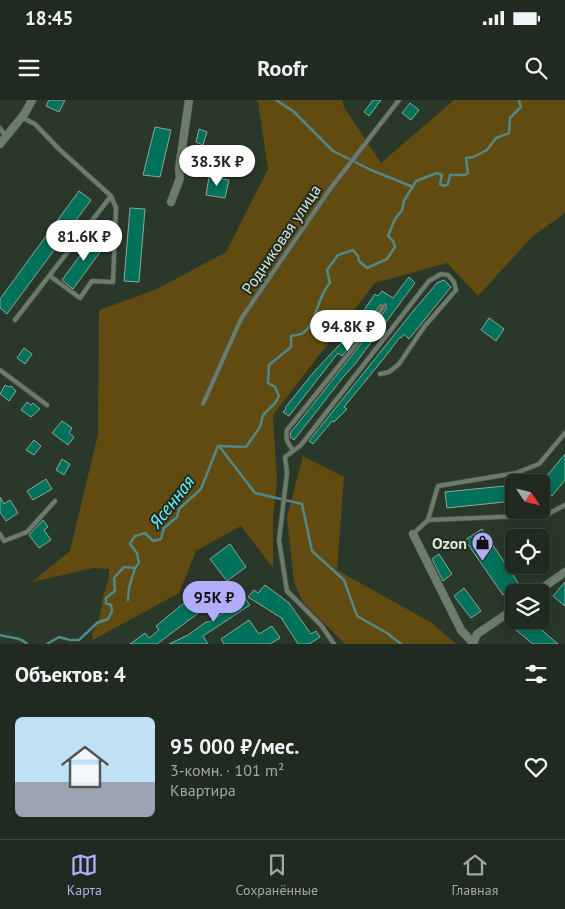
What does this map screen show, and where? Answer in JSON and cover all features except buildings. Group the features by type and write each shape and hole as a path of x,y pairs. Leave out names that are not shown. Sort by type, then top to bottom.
{"street":[{"path":"0,144 21,118 32,100"},
{"path":"171,202 180,178 179,169 189,100"},
{"path":"413,534 461,630 473,644 477,634 505,615"},
{"path":"548,584 565,572"}],"lane":[{"name":"Родниковая улица","path":"204,404 241,319 330,189 399,100"},
{"path":"21,118 35,124 59,149 111,196 116,208 114,282 92,281 80,298 50,276"},
{"path":"0,128 6,136"},
{"path":"15,320 111,196"},
{"path":"334,644 320,625 287,591 279,540 288,473 284,458 301,445 429,281 441,274 448,275 454,282 456,290 424,327 399,364 389,372 380,374"},
{"path":"294,450 288,443 287,430 354,347 382,307"},
{"path":"0,370 46,405"},
{"path":"413,534 428,520 438,486 516,473 539,464 565,433"},
{"path":"0,534 4,541 27,532 55,501"},
{"path":"428,520 546,515 565,504"}],"shaded area":[{"path":"256,100 342,100 344,107 381,163 454,100 565,100 565,213 533,236 478,296 447,263 375,283 273,415 277,481 273,518 273,568 241,526 196,551 179,593 93,640 92,634 100,616 103,596 109,579 109,569 93,568 32,582 70,551 98,434 99,310 155,290 226,252 268,169 258,102"},
{"path":"303,456 344,477 337,570 432,623 456,644 345,644 302,601 294,582 287,517"}],"waterway":[{"path":"276,100 293,111 333,151 371,170 413,187"},
{"name":"Ясенная","path":"47,644 59,637 79,640 97,623 108,619 112,611 111,605 106,603 106,598 115,591 114,578 124,567 135,568 139,563 137,553 130,544 135,536 145,533 153,541 161,539 164,528 177,517 179,509 201,489 218,446 246,447 260,427 263,415 279,396 275,387 268,383 269,365 291,347 291,336 303,333 308,329 322,295 330,283 327,270 338,255 353,250 358,256 359,261 367,268 387,259 395,247 393,241 388,236 395,219 402,210 404,201 416,181 437,173 442,175 440,184 445,186 448,184 450,175 465,175 468,173 466,158 473,157 487,150 496,138 509,133 510,118 521,107 519,100"},
{"path":"219,446 255,493 302,504 312,551 344,580 357,616 387,633 401,644"},
{"path":"128,600 129,588 135,568"},
{"name":"Ясенная","path":"0,635 17,638 27,644"}],"place":[{"name":"Ozon","path":"483,562"}]}
